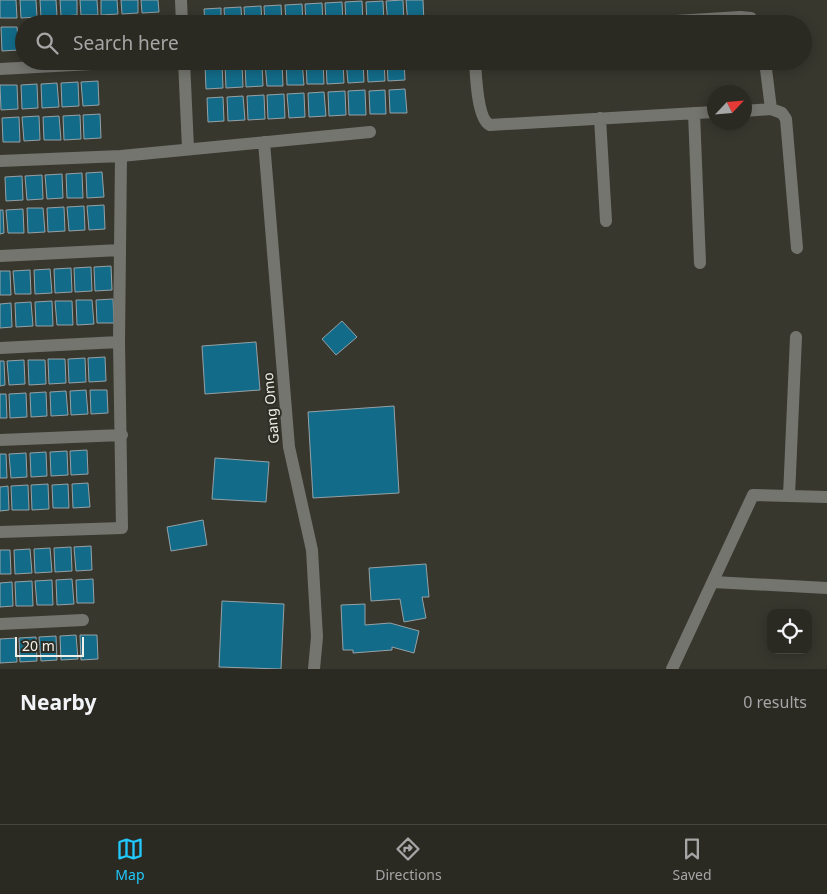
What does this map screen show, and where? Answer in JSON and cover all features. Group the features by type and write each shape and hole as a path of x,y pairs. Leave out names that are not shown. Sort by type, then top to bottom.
{"street":[{"path":"181,0 182,15"},
{"path":"0,69 15,68"},
{"path":"184,70 188,148"},
{"path":"476,70 480,110 486,123 497,126 707,112"},
{"path":"766,70 771,109"},
{"path":"752,110 771,109 782,113 786,118 797,248"},
{"path":"694,113 700,263"},
{"path":"600,118 606,221"},
{"path":"0,161 121,156 188,148 370,132"},
{"name":"Gang Omo","path":"264,142 289,446 312,550 317,637 314,669"},
{"path":"0,532 122,528 122,434 119,342 121,156"},
{"path":"0,256 120,250"},
{"path":"789,496 796,337"},
{"path":"0,348 119,342"},
{"path":"0,440 122,434"},
{"path":"672,669 753,495 827,497"},
{"path":"712,582 827,588"},
{"path":"0,624 83,620"}],"building":[{"path":"0,0 16,0 17,15 15,15 15,18 0,18"},
{"path":"20,0 36,0 37,15 21,15"},
{"path":"40,0 56,0 57,15 41,15"},
{"path":"60,0 77,0 77,15 61,15"},
{"path":"80,0 97,0 98,15 81,15"},
{"path":"101,0 117,0 118,14 101,15"},
{"path":"121,0 138,0 138,13 122,14"},
{"path":"141,0 158,0 159,12 142,13"},
{"path":"403,0 404,15 387,15 386,1"},
{"path":"406,0 423,0 424,15 407,15"},
{"path":"362,1 363,15 346,15 345,2"},
{"path":"383,1 384,15 367,15 366,2"},
{"path":"342,2 343,15 326,15 325,3"},
{"path":"322,3 323,15 306,15 305,4"},
{"path":"302,4 303,15 286,15 285,5"},
{"path":"281,5 282,15 264,15 264,6"},
{"path":"261,6 262,15 244,15 244,7"},
{"path":"241,7 241,15 224,15 224,8"},
{"path":"221,8 221,15 204,15 204,9"},
{"path":"1,27 15,27 15,50 2,51"},
{"path":"205,70 222,70 223,88 206,89"},
{"path":"225,70 242,70 243,87 226,88"},
{"path":"245,70 262,70 263,86 246,87"},
{"path":"266,70 282,70 283,86 267,86"},
{"path":"286,70 303,70 304,85 287,85"},
{"path":"306,70 323,70 324,84 307,84"},
{"path":"326,70 343,70 344,83 327,84"},
{"path":"347,70 363,70 364,82 348,83"},
{"path":"367,70 384,70 385,81 368,82"},
{"path":"387,70 404,70 405,80 388,81"},
{"path":"98,81 99,105 83,106 81,82"},
{"path":"78,82 79,106 62,107 61,83"},
{"path":"57,83 59,107 42,108 41,84"},
{"path":"37,84 38,108 22,109 21,85"},
{"path":"0,85 17,85 18,109 1,110"},
{"path":"405,89 407,113 390,113 389,90"},
{"path":"365,90 366,115 349,115 348,91"},
{"path":"385,90 386,114 370,114 369,91"},
{"path":"345,91 346,115 329,116 328,92"},
{"path":"324,92 326,116 309,117 308,93"},
{"path":"304,93 305,117 289,118 287,94"},
{"path":"284,94 285,118 268,119 267,95"},
{"path":"264,95 265,119 248,120 247,96"},
{"path":"243,96 245,120 228,121 227,97"},
{"path":"223,97 224,121 208,122 207,98"},
{"path":"100,114 101,138 84,139 83,115"},
{"path":"80,115 81,139 64,140 63,116"},
{"path":"39,116 40,140 24,141 22,117"},
{"path":"59,116 61,140 44,140 43,117"},
{"path":"19,117 20,142 3,142 2,118"},
{"path":"102,172 104,197 87,198 86,173"},
{"path":"82,173 83,198 67,198 66,174"},
{"path":"62,174 63,198 47,199 45,175"},
{"path":"42,175 43,199 27,200 25,176"},
{"path":"22,176 23,200 6,201 5,177"},
{"path":"104,205 105,229 89,230 87,206"},
{"path":"84,206 85,230 69,231 67,207"},
{"path":"64,207 65,231 48,232 47,208"},
{"path":"27,208 43,208 45,232 28,233"},
{"path":"23,209 24,233 8,233 6,210"},
{"path":"0,210 3,210 4,233 0,234"},
{"path":"111,266 112,290 95,291 94,267"},
{"path":"91,267 92,291 75,292 74,268"},
{"path":"71,268 72,292 55,293 54,269"},
{"path":"50,269 52,293 35,294 34,270"},
{"path":"30,270 31,294 15,294 13,271"},
{"path":"0,271 10,271 11,295 0,295"},
{"path":"113,299 114,323 97,323 96,300"},
{"path":"76,300 92,300 94,324 77,325"},
{"path":"52,301 53,326 36,326 35,302"},
{"path":"55,301 72,301 73,325 57,325"},
{"path":"31,302 33,326 16,327 15,303"},
{"path":"11,303 12,327 0,328 0,304"},
{"path":"342,321 357,337 336,355 322,339"},
{"path":"256,342 260,390 205,394 202,346"},
{"path":"105,357 106,381 89,382 88,358"},
{"path":"85,358 86,382 69,383 68,359"},
{"path":"48,359 65,359 66,383 49,384"},
{"path":"24,360 25,384 9,385 7,361"},
{"path":"28,360 45,360 46,384 29,385"},
{"path":"0,361 4,361 5,385 0,386"},
{"path":"86,390 88,414 71,415 70,391"},
{"path":"90,390 107,390 108,413 91,414"},
{"path":"66,391 68,415 51,416 50,392"},
{"path":"46,392 47,416 31,417 30,393"},
{"path":"26,393 27,417 10,418 9,394"},
{"path":"0,394 6,394 7,418 0,418"},
{"path":"394,406 399,493 313,498 308,412"},
{"path":"87,450 88,474 71,475 70,451"},
{"path":"67,451 68,475 51,476 50,452"},
{"path":"46,452 47,476 31,477 30,453"},
{"path":"26,453 27,477 11,478 9,454"},
{"path":"0,454 6,454 7,478 0,478"},
{"path":"215,458 269,462 266,502 212,499"},
{"path":"88,483 90,507 73,508 72,484"},
{"path":"48,484 49,509 32,510 31,485"},
{"path":"68,484 69,508 53,508 52,485"},
{"path":"28,485 29,510 12,510 11,486"},
{"path":"8,486 9,510 0,511 0,487"},
{"path":"203,520 207,545 171,551 167,527"},
{"path":"91,546 92,570 76,571 74,547"},
{"path":"71,547 72,571 55,572 54,548"},
{"path":"50,548 52,572 35,573 34,549"},
{"path":"30,549 32,573 15,574 14,550"},
{"path":"0,550 10,550 11,574 0,574"},
{"path":"426,564 429,597 422,597 426,618 404,622 400,599 371,601 369,568"},
{"path":"72,579 74,604 57,605 56,580"},
{"path":"93,579 94,603 77,603 76,580"},
{"path":"52,580 53,605 37,605 35,581"},
{"path":"32,581 33,606 16,606 15,582"},
{"path":"12,582 13,606 0,607 0,583"},
{"path":"222,601 284,604 281,669 219,667"},
{"path":"365,604 365,625 390,623 419,631 414,653 392,647 392,650 353,653 353,650 343,650 341,605"},
{"path":"76,635 78,659 61,660 60,636"},
{"path":"80,635 97,635 98,659 81,660"},
{"path":"56,636 57,660 41,661 39,637"},
{"path":"36,637 37,661 20,662 19,638"},
{"path":"16,638 17,662 0,663 0,639"}]}
